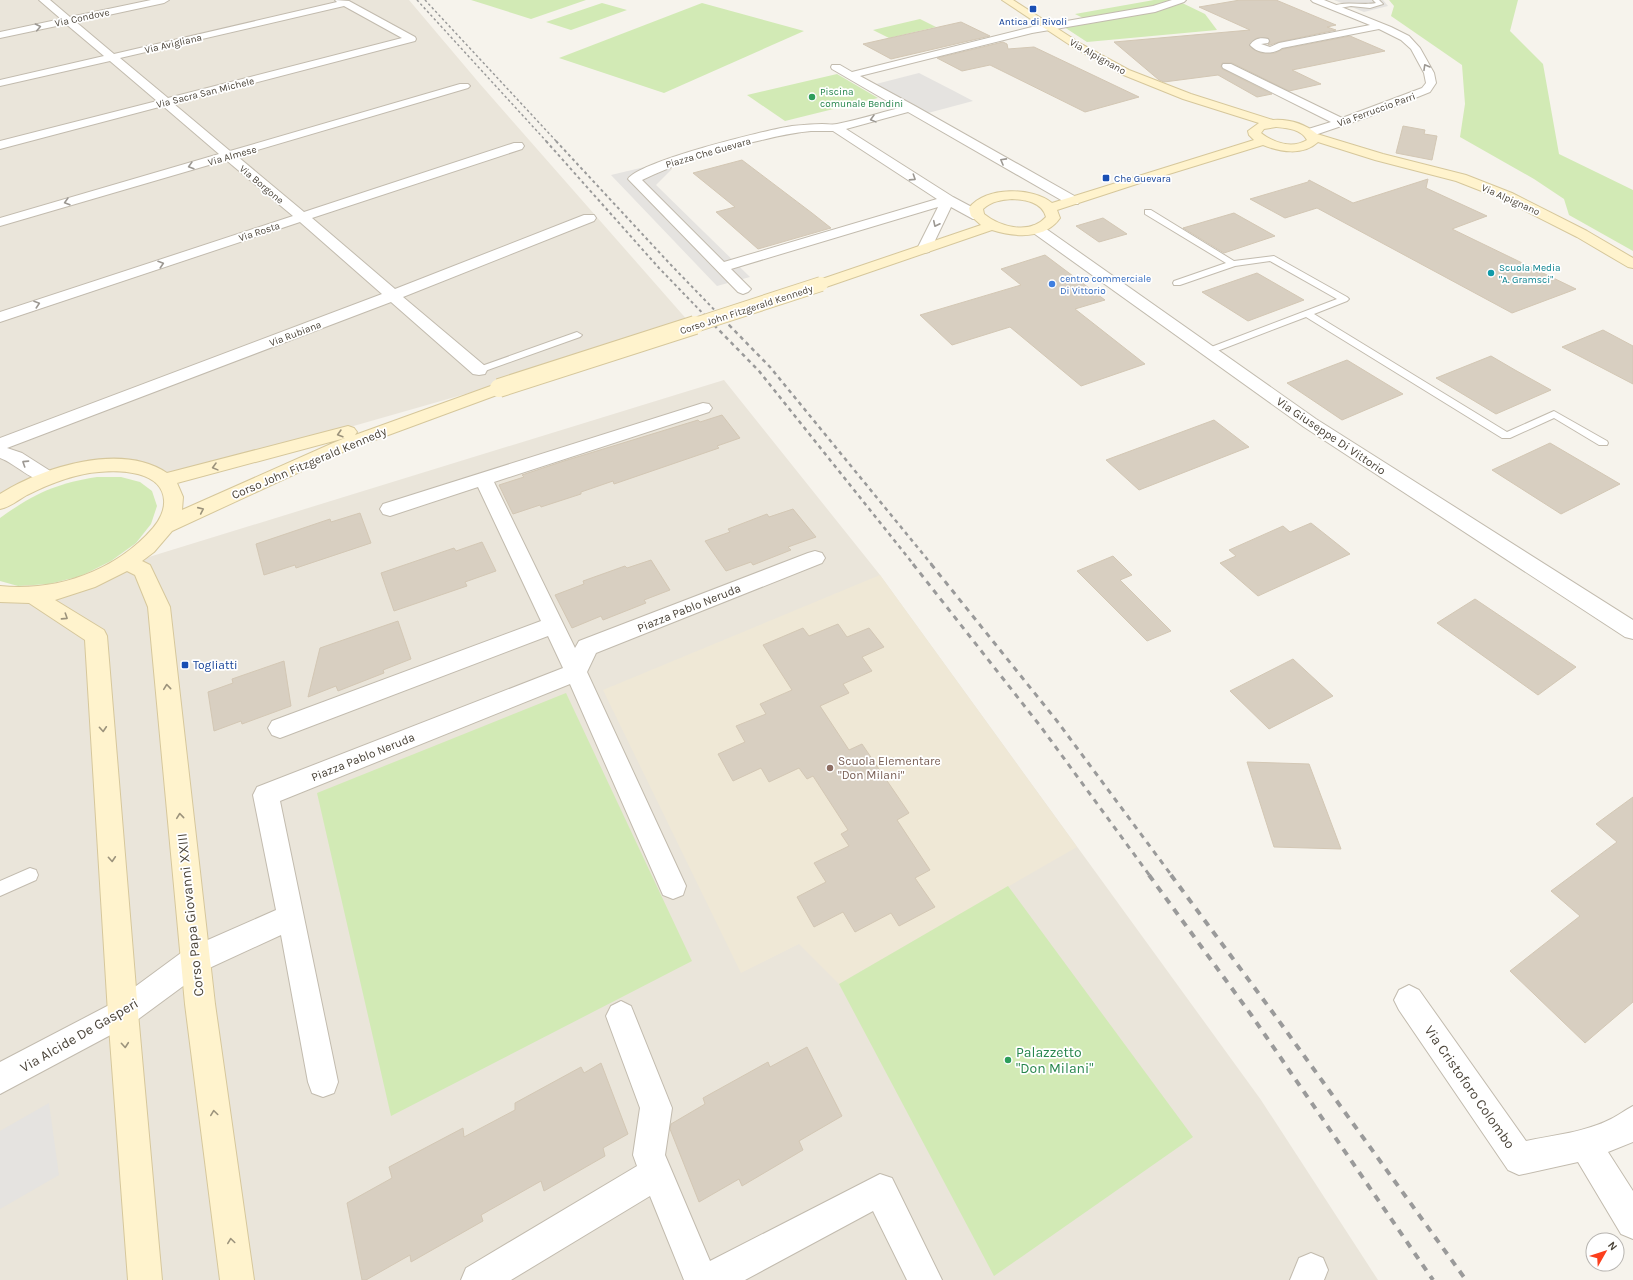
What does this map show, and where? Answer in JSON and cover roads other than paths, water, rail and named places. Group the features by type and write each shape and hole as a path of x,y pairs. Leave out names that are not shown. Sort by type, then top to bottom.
{"street":[{"name":"Via Borgone","path":"44,0 302,217 479,370"},
{"name":"Via Condove","path":"0,35 164,0"},
{"name":"Via Alpignano","path":"1007,0 1104,62 1169,90 1273,124 1295,127 1310,138 1437,171 1507,196 1582,234 1633,264"},
{"path":"852,75 1032,30 1154,9 1180,0"},
{"name":"Via Ferruccio Parri","path":"1310,138 1342,122 1426,90 1431,83 1429,73 1415,48 1405,38 1380,26 1316,0"},
{"name":"Via Sacra San Michele","path":"0,146 411,39 343,2"},
{"name":"Via Avigliana","path":"0,83 343,2"},
{"path":"1264,41 1258,42 1255,45 1259,48 1272,50 1280,46 1380,26"},
{"path":"836,66 1073,201"},
{"path":"1227,66 1294,100 1342,122"},
{"name":"Via Almese","path":"0,222 464,86"},
{"name":"Via Alpignano","path":"1196,100 1233,116 1254,131 1255,135 1263,141"},
{"path":"1294,100 1317,119 1312,123 1295,127"},
{"name":"Piazza Che Guevara","path":"743,289 634,179 663,164 682,157 782,131 810,127 836,128 911,108"},
{"path":"1254,131 1259,126 1273,124"},
{"path":"836,128 948,200 978,216 991,226 1007,230 1020,231 1037,229 1046,226 1052,218 1050,208 1040,201 1012,195 997,196 983,200 976,208 978,216"},
{"path":"1050,208 1263,141 1286,147 1310,138"},
{"name":"Via Rosta","path":"0,317 518,146"},
{"path":"1021,171 1034,199"},
{"path":"924,249 948,200"},
{"path":"721,268 948,200"},
{"name":"Via Rubiana","path":"0,444 394,296 589,218"},
{"name":"Corso John Fitzgerald Kennedy","path":"0,594 32,596 59,591 86,583 127,562 155,538 165,526 171,514 174,502 172,490 165,480 328,437 499,388 821,284 991,226"},
{"name":"Via Giuseppe Di Vittorio","path":"1037,229 1310,423 1633,631"},
{"name":"Corso John Fitzgerald Kennedy","path":"165,526 339,448 499,388"},
{"path":"390,509 703,408"},
{"path":"0,452 16,456 48,478"},
{"path":"0,504 25,488 48,478 78,469 100,465 121,465 147,469 165,480"},
{"path":"483,479 576,672 673,886"},
{"name":"Piazza Pablo Neruda","path":"323,1082 266,795 576,672 588,648 815,558"},
{"name":"Corso Papa Giovanni XXIII","path":"127,562 143,570 159,607 195,960 237,1280"},
{"path":"32,596 96,636 123,1013 145,1280"},
{"path":"280,728 553,625"},
{"path":"195,960 291,917"},
{"name":"Via Alcide De Gasperi","path":"0,1079 123,1013 195,960"},
{"name":"Via Cristoforo Colombo","path":"1410,1000 1519,1158 1584,1144 1621,1131 1633,1122"},
{"path":"621,1016 656,1108 649,1155 701,1280"},
{"path":"1584,1144 1633,1222"},
{"path":"478,1280 657,1173"},
{"path":"710,1280 880,1190 925,1280"}],"lane":[{"path":"1334,7 1351,2 1370,6 1380,4 1376,0"},
{"path":"1148,212 1233,264"},
{"path":"1177,283 1233,264 1271,258 1344,299 1209,351"},
{"path":"1306,313 1506,436 1554,414 1603,443"},
{"path":"479,370 577,335"},
{"path":"0,889 30,876"}],"railway":[{"path":"417,0 547,142"},
{"path":"425,0 557,142"},
{"path":"546,141 659,268 715,326"},
{"path":"556,141 730,326"},
{"path":"714,325 759,371 914,565"},
{"path":"729,325 770,367 932,565"},
{"path":"913,564 1041,727 1150,876"},
{"path":"931,564 1057,721 1172,876"},
{"path":"1149,875 1252,1016 1433,1280"},
{"path":"1171,875 1271,1010 1466,1280"}],"place":[{"name":"Antica di Rivoli","path":"1033,9"},
{"name":"Piscina comunale Bendini","path":"812,97"},
{"name":"Che Guevara","path":"1106,178"},
{"name":"Scuola Media \"A. Gramsci\"","path":"1491,273"},
{"name":"centro commerciale Di Vittorio","path":"1052,284"},
{"name":"Togliatti","path":"185,665"},
{"name":"Scuola Elementare \"Don Milani\"","path":"830,768"},
{"name":"Palazzetto \"Don Milani\"","path":"1008,1060"}]}
